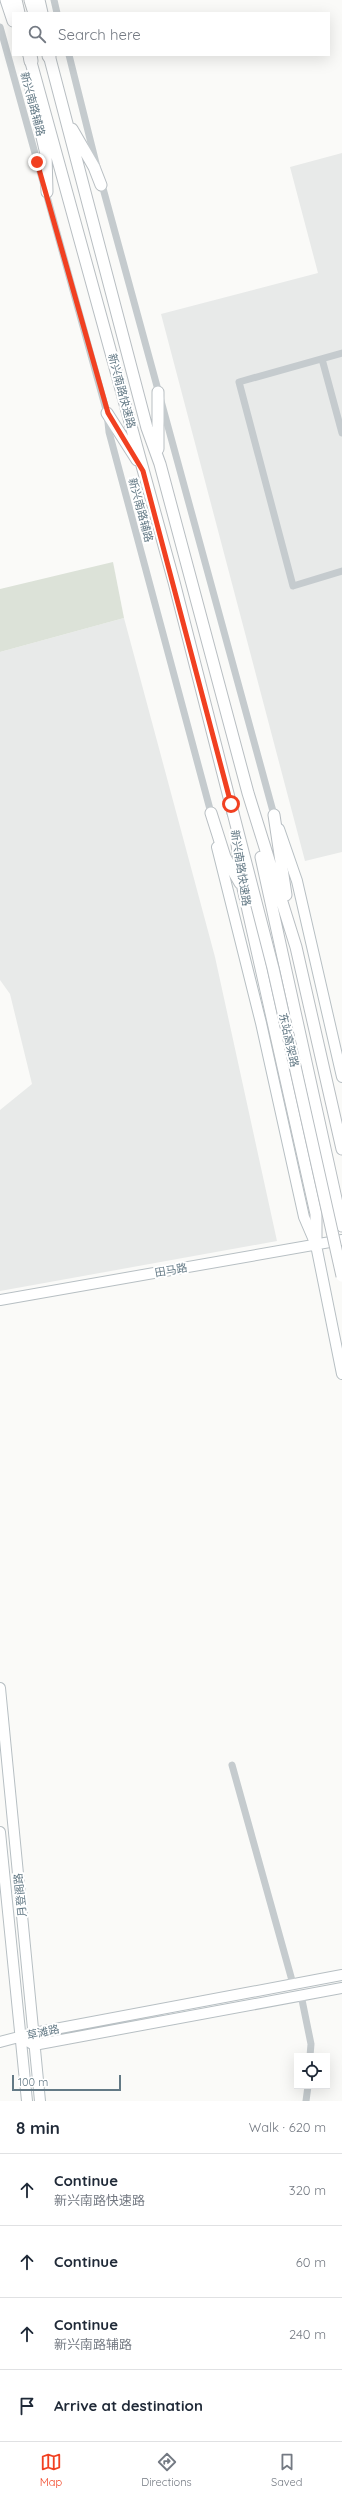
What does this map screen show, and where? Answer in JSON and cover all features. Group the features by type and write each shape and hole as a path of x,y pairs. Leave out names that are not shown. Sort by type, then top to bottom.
{"highway":[{"path":"14,12 15,0"},
{"path":"31,0 35,12"}],"main road":[{"path":"6,0 12,13"},
{"path":"39,0 42,12"},
{"path":"28,56 46,154 47,192"},
{"name":"新兴南路快速路","path":"28,56 38,86 143,471 231,804 243,888 316,1214 316,1245"},
{"name":"新兴南路快速路","path":"49,56 147,428 160,464 248,793 296,947 342,1149"},
{"path":"38,86 43,136"},
{"path":"66,120 87,153 101,185"},
{"path":"158,392 160,464"},
{"path":"108,413 143,471"},
{"name":"东站高架路","path":"248,793 342,1226"},
{"name":"东站高架路","path":"231,804 273,968 342,1276"},
{"path":"211,813 225,857 243,888"},
{"path":"211,813 219,855 261,1023 304,1217 316,1245 342,1374"},
{"path":"274,815 280,861 296,947"},
{"path":"274,815 297,881 342,1077"},
{"name":"田马路","path":"0,1300 342,1240"},
{"name":"月登阁路","path":"0,1688 40,2101"},
{"name":"月登阁路","path":"0,1832 27,2101"},
{"name":"草滩路","path":"20,2037 34,2033 342,1975"},
{"name":"草滩路","path":"20,2037 34,2044 342,1988"},
{"path":"0,2042 20,2037"}],"street":[{"path":"54,0 58,12"},
{"name":"新兴南路辅路","path":"0,27 108,413 109,432 211,813"},
{"path":"68,56 101,185 274,815"},
{"path":"342,353 239,382 293,586 342,571"},
{"path":"322,359 341,423 342,433"},
{"path":"232,1765 294,1984"},
{"path":"301,1996 311,2044 310,2053"},
{"path":"306,2101 308,2089"}],"shaded area":[{"path":"342,153 342,852 305,861 161,314 318,273 290,167"},
{"path":"113,562 124,618 0,652 0,589"},
{"path":"124,618 215,957 277,1241 0,1291 0,1110 32,1084 10,994 0,980 0,652"}],"route":[{"path":"37,162 47,192 108,413 143,471 174,582 231,804"}]}
